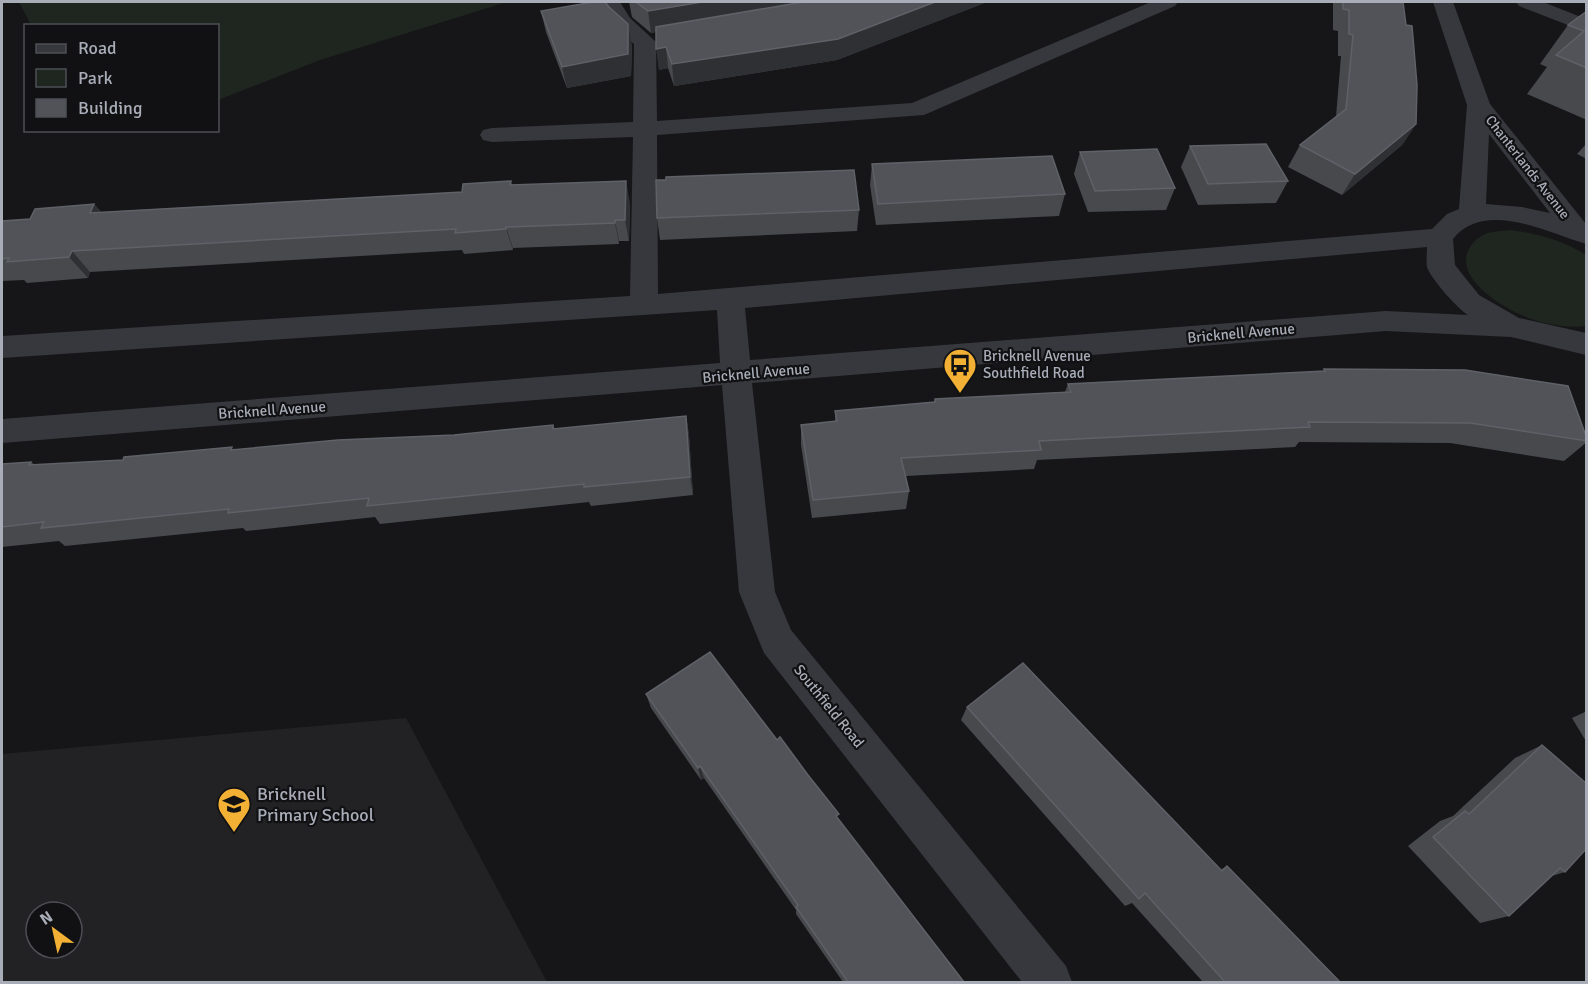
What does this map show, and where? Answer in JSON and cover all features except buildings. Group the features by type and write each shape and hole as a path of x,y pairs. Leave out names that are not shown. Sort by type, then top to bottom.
{"street":[{"path":"610,2 622,22 656,40 645,129 644,304"},
{"name":"Chanterlands Avenue","path":"1443,2 1479,105 1582,233"},
{"path":"1526,2 1587,26"},
{"path":"492,135 645,129 916,110 1159,3"},
{"name":"Chanterlands Avenue","path":"1472,214 1479,105"},
{"path":"2,347 730,299 1440,237 1456,220 1472,214 1523,214 1582,233"},
{"path":"1440,237 1441,267 1469,302 1511,327 1585,345"},
{"name":"Southfield Road","path":"730,299 757,592 777,641 1050,982"},
{"name":"Bricknell Avenue","path":"2,431 1386,321 1511,327"}],"shaded area":[{"name":"Bricknell Primary School","path":"406,718 547,982 2,982 2,754"}],"green space":[{"path":"19,2 507,2 320,60 219,100 219,24 30,24"},
{"path":"1511,230 1550,238 1586,255 1586,326 1561,326 1534,320 1506,307 1479,287 1470,275 1466,263 1468,251 1476,240 1485,234"}],"place":[{"name":"Bricknell Avenue Southfield Road","path":"960,394"},
{"name":"Bricknell Primary School","path":"234,833"}]}
